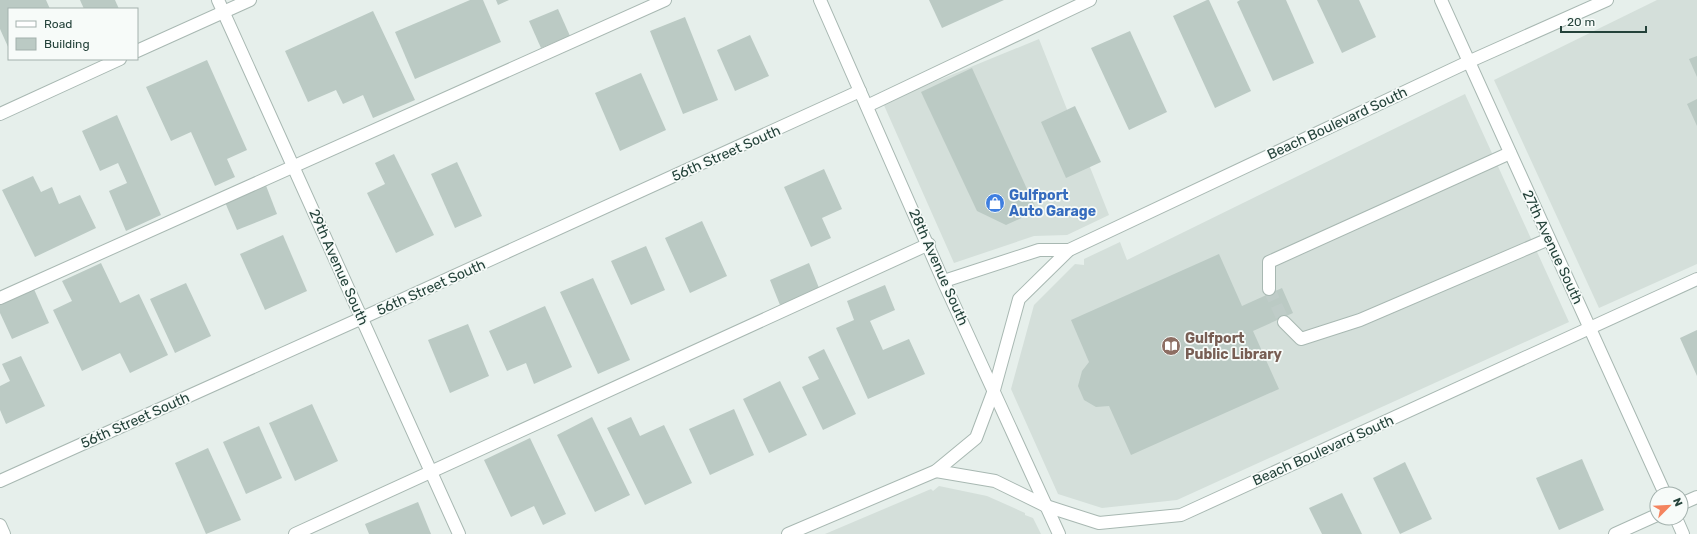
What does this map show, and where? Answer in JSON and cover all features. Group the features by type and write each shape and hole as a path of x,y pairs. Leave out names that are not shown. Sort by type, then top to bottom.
{"street":[{"name":"29th Avenue South","path":"218,0 460,534"},
{"path":"138,51 250,0"},
{"path":"0,298 665,0"},
{"name":"28th Avenue South","path":"820,0 944,281 1059,534"},
{"path":"867,106 1090,0"},
{"name":"27th Avenue South","path":"1441,0 1661,486"},
{"name":"Beach Boulevard South","path":"788,534 936,471 976,438 994,390 1019,298 1069,250 1468,62 1607,0"},
{"path":"0,114 118,60"},
{"name":"56th Street South","path":"0,481 860,92"},
{"path":"1269,289 1269,262 1510,153"},
{"path":"1284,322 1301,339 1360,320 1549,239"},
{"path":"295,534 928,244"},
{"name":"Beach Boulevard South","path":"944,281 1038,250 1069,250"},
{"name":"Beach Boulevard South","path":"936,471 994,481 1046,506 1099,523 1181,515 1697,280"},
{"path":"1615,534 1649,519"},
{"path":"0,524 4,534"}],"shaded area":[{"path":"1657,0 1697,0 1697,264 1599,308 1494,80"},
{"path":"1039,39 1109,215 1067,235 1034,236 954,263 883,103"},
{"path":"1465,94 1569,322 1177,500 1102,508 1058,494 1011,389 1034,305 1075,264 1084,265 1084,259 1120,242 1127,260"},
{"path":"939,486 987,496 1025,513 1025,515 1033,518 1041,534 825,534 931,489 933,491"}],"building":[{"path":"0,0 46,0 50,8 8,8 8,47 0,29"},
{"path":"80,0 115,0 119,8 84,8"},
{"path":"470,0 483,0 501,42 415,79 395,32"},
{"path":"496,0 509,0 498,5"},
{"path":"929,0 1004,0 942,28"},
{"path":"1209,0 1251,91 1215,108 1173,16"},
{"path":"1240,0 1286,0 1314,63 1273,81 1237,2"},
{"path":"1317,0 1359,0 1376,37 1342,53"},
{"path":"558,9 570,36 541,48 529,21"},
{"path":"373,11 415,100 373,118 363,95 343,104 336,90 308,102 285,51"},
{"path":"685,17 718,100 683,114 650,31"},
{"path":"1130,31 1167,112 1129,130 1091,48"},
{"path":"750,35 769,76 735,91 717,50"},
{"path":"1697,56 1697,77 1689,59"},
{"path":"207,60 247,150 227,159 235,177 215,186 191,132 171,141 146,87"},
{"path":"972,68 1037,211 1006,225 977,211 921,92"},
{"path":"641,73 666,130 620,151 595,93"},
{"path":"1697,99 1697,126 1687,104"},
{"path":"1075,106 1101,162 1066,178 1041,122"},
{"path":"117,115 161,215 126,231 109,191 127,183 118,163 100,171 82,131"},
{"path":"394,154 434,235 396,253 367,193 385,184 375,163"},
{"path":"457,162 482,216 455,228 431,174"},
{"path":"824,169 842,209 822,218 831,238 811,247 784,187"},
{"path":"33,176 41,192 52,187 59,204 80,195 96,228 35,257 2,190"},
{"path":"265,183 277,214 237,230 224,200"},
{"path":"702,221 727,276 690,293 665,238"},
{"path":"283,235 307,291 265,310 240,254"},
{"path":"646,246 665,290 631,305 611,261"},
{"name":"Gulfport Public Library","path":"1219,254 1242,306 1282,288 1293,313 1253,331 1279,389 1131,455 1109,406 1096,407 1084,400 1078,386 1082,371 1089,362 1071,320"},
{"path":"101,263 120,303 139,294 168,355 130,373 120,353 82,371 53,310 72,301 62,281"},
{"path":"809,263 819,288 780,305 770,280"},
{"path":"593,278 630,360 598,374 560,292"},
{"path":"186,283 211,336 175,353 150,299"},
{"path":"885,285 895,310 870,321 883,350 909,339 925,374 868,399 836,328 854,320 847,301"},
{"path":"33,287 49,323 12,339 0,313 0,302"},
{"path":"545,306 572,367 534,384 526,363 507,371 489,331"},
{"path":"468,324 489,376 450,393 428,340"},
{"path":"1697,330 1697,376 1680,338"},
{"path":"824,349 856,414 823,430 802,387 819,379 808,357"},
{"path":"21,356 45,406 6,424 0,410 0,386 10,381 2,364"},
{"path":"780,381 807,435 769,453 743,399"},
{"path":"312,404 338,461 295,481 269,423"},
{"path":"734,409 754,455 710,475 689,429"},
{"path":"592,417 630,495 595,512 557,435"},
{"path":"631,417 640,436 664,425 692,483 645,505 607,428"},
{"path":"259,426 282,478 246,494 223,442"},
{"path":"530,438 566,514 543,525 534,506 511,517 484,460"},
{"path":"208,448 241,520 206,534 175,463"},
{"path":"1582,459 1604,510 1559,530 1536,478"},
{"path":"1405,462 1432,519 1400,534 1373,478"},
{"path":"1342,493 1362,534 1322,534 1309,508"},
{"path":"418,502 431,534 369,534 365,524"}],"tunnel":[{"path":"1269,289 1284,322"}],"place":[{"name":"Gulfport Auto Garage","path":"995,203"},
{"name":"Gulfport Public Library","path":"1171,346"}]}
